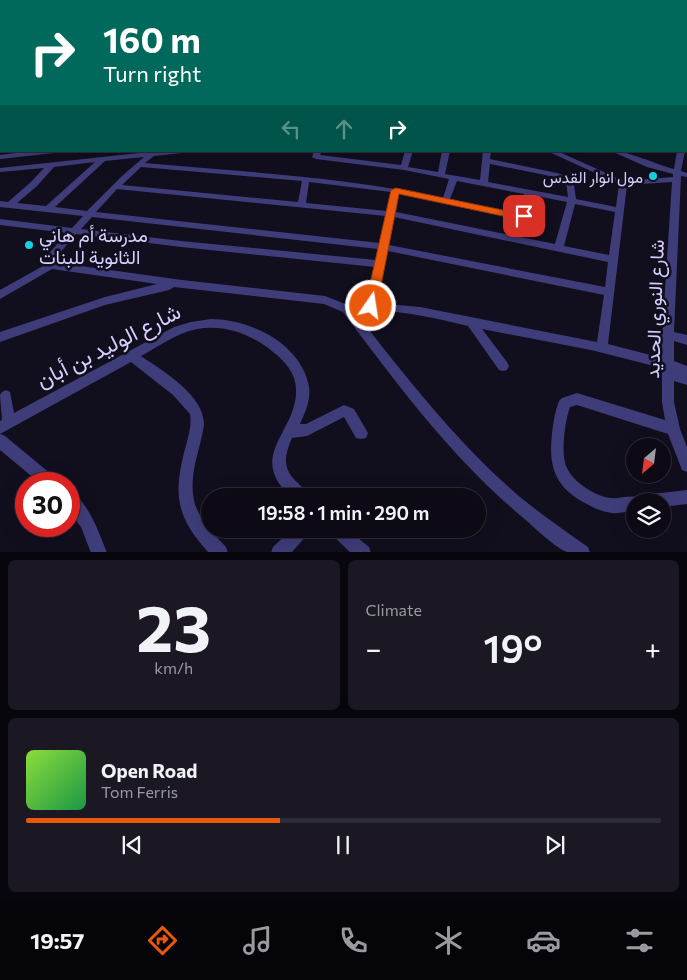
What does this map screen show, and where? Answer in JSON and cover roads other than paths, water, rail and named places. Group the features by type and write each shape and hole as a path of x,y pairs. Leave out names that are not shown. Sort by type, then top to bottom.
{"street":[{"path":"0,157 45,152"},
{"path":"0,170 172,152"},
{"path":"318,152 316,157 441,174 619,210"},
{"path":"404,168 409,152"},
{"path":"441,174 446,152"},
{"path":"484,183 487,152"},
{"path":"552,152 624,183 680,179"},
{"path":"616,152 680,179"},
{"path":"681,152 687,154"},
{"name":"شارع النوري الحديد","path":"681,152 668,335 668,402 673,429 685,452 687,465"},
{"path":"152,154 90,214 46,264 182,284 325,300 347,309 371,306 411,310 602,348 668,368 687,371"},
{"path":"48,209 104,158"},
{"path":"487,161 570,180 572,200 559,248"},
{"path":"641,162 680,179"},
{"path":"10,205 34,184 52,164"},
{"path":"139,165 306,179 396,190 522,216 528,192"},
{"path":"446,200 454,177"},
{"path":"301,206 306,179"},
{"path":"602,348 612,259 624,183"},
{"path":"117,187 391,214 612,259"},
{"path":"371,306 396,190"},
{"path":"0,204 385,247 608,292"},
{"path":"0,222 380,264"},
{"path":"0,295 50,266"},
{"path":"0,337 144,290 182,284"},
{"path":"347,309 408,390 474,462 540,523 582,552"},
{"path":"471,322 503,366"},
{"name":"شارع الوليد بن أبان","path":"5,425 178,330 200,324 229,325 253,332 284,354 295,366 300,378 302,401 280,452 279,469 286,482 292,488"},
{"path":"668,335 687,340"},
{"path":"131,355 166,382 196,411 198,423 185,474 184,496 189,513 197,526 220,552"},
{"path":"668,368 687,380"},
{"path":"5,425 6,396"},
{"path":"626,504 607,505 594,500 575,488 565,477 558,461 564,405 566,402 577,399 673,429"},
{"path":"289,432 307,430 344,411 348,413 362,433"},
{"path":"0,442 37,472"},
{"path":"671,499 687,497"},
{"path":"80,514 86,522 99,552"},
{"path":"279,552 294,538"},
{"path":"347,538 363,552"}],"place":[{"name":"مول انوار القدس","path":"653,176"},
{"name":"مدرسة أم هاني الثانوية للبنات","path":"29,245"}]}
